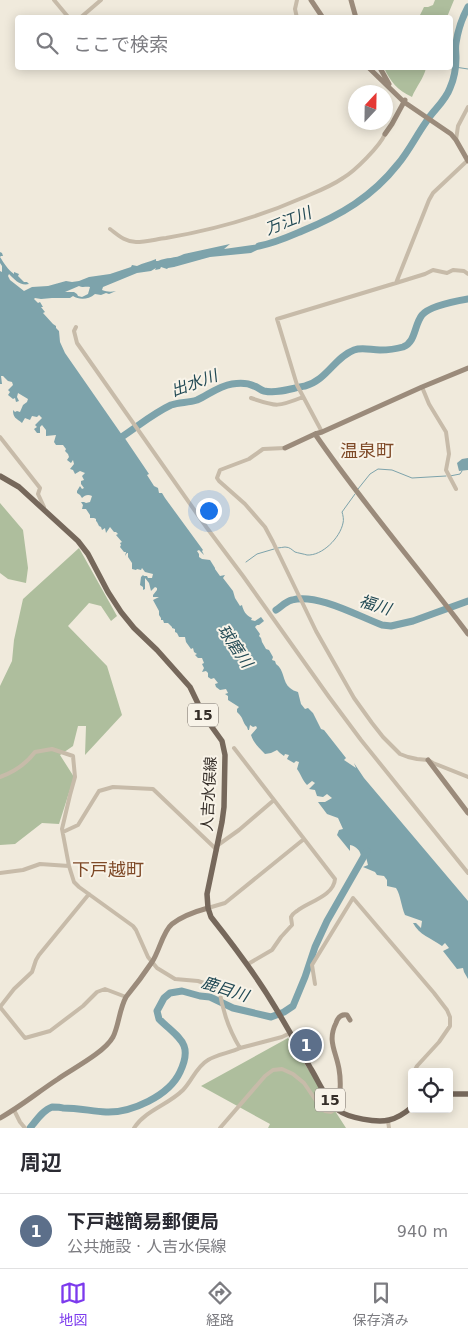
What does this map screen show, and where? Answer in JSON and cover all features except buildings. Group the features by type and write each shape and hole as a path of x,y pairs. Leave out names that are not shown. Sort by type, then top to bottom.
{"main road":[{"name":"人吉水俣線","path":"0,476 20,487 78,541 88,554 121,612 190,687 204,716 222,741 225,755 224,807 207,894 208,908"},
{"name":"15","path":"208,908 211,917 248,964 324,1092 336,1108 352,1117 388,1121"},
{"path":"453,1094 468,1094"},
{"path":"388,1121 408,1110"}],"street":[{"path":"54,0 66,15"},
{"path":"84,15 101,0"},
{"path":"296,15 295,8 297,0"},
{"path":"311,0 320,15"},
{"path":"351,0 355,15"},
{"path":"371,70 406,103 451,134 468,161 433,193 421,218 396,283"},
{"path":"381,70 389,84 405,98 406,103"},
{"path":"110,228 123,240 135,243 204,231 283,207 323,190 345,178 383,139 406,103"},
{"path":"456,140 458,126 468,107"},
{"path":"322,432 297,385 277,319 425,274 432,270 447,273 453,270 464,271 468,274"},
{"path":"76,327 74,332 77,343 201,520 361,740 468,873"},
{"path":"468,368 286,448 263,449 249,459 220,470 217,478 219,482 246,504 265,527 316,631 354,698 383,737 400,754 417,760 428,760 468,777"},
{"path":"422,387 428,404 446,432 449,454 446,470 456,489"},
{"path":"252,398 269,404 282,405 303,398"},
{"path":"315,434 394,541 468,634"},
{"path":"0,437 40,488 38,494 44,510"},
{"path":"234,748 335,879 328,892 293,914 291,918 292,925 280,937 272,950 248,964"},
{"path":"0,777 28,762 35,752 52,749 73,756 75,777 62,829 69,866 76,884 133,926 152,963 157,968 175,979 198,981 220,988 223,1006 232,1035 240,1048"},
{"path":"428,760 468,813"},
{"path":"63,832 78,825 99,791 113,787 153,788 217,847 274,800"},
{"path":"0,1118 78,1067 107,1044 112,1038 126,997 152,963 171,925 201,910 225,903 304,839"},
{"path":"0,873 23,870 40,864 69,866"},
{"path":"89,894 39,955 32,972 14,989 0,1007 25,1038 50,1031 104,989 126,997"},
{"path":"315,984 312,964 353,898 434,993 450,1017 450,1026 439,1042 416,1068"},
{"path":"220,1128 265,1076 273,1070 282,1069 293,1074 304,1083 325,1111 331,1112 336,1108 340,1095 339,1074 332,1047 332,1033 339,1017 344,1014 350,1020"},
{"path":"134,1128 149,1112 183,1090 196,1071 208,1059 290,1033"},
{"path":"14,1110 25,1128"},
{"path":"388,1121 389,1128"}],"green space":[{"path":"435,0 454,0 448,15 420,15 424,7 433,5"},
{"path":"385,70 425,70 412,97 395,85"},
{"path":"0,503 23,530 28,568 26,583 8,579 0,573"},
{"path":"79,548 117,616 111,621 101,606 89,603 68,626 107,666 122,715 85,755 86,726 78,726 73,746 60,755 74,777 59,824 42,823 15,844 0,845 0,686 12,661 14,640 23,599"},
{"path":"288,1038 346,1128 268,1128 270,1124 201,1086"}],"water":[{"name":"球磨川","path":"274,242 251,253 210,257 167,269 161,267 160,269 155,270 156,268 151,271 137,273 103,287 102,290 104,291 116,291 109,294 95,294 84,299 73,296 70,298 34,299 38,303 40,302 45,312 43,313 59,331 60,342 65,353 122,435 126,433 127,435 124,437 149,474 147,475 154,486 158,488 159,493 162,493 203,550 204,555 199,550 197,551 199,557 210,560 220,576 225,575 223,578 233,591 240,606 242,605 245,613 252,618 251,620 255,621 261,617 264,621 255,627 266,649 269,650 273,657 272,660 281,669 287,685 298,692 301,704 305,709 308,708 313,713 321,729 324,730 346,758 344,760 356,768 354,763 364,778 468,901 468,979 463,968 457,969 443,951 449,948 445,943 442,946 422,933 413,923 416,923 421,928 422,921 405,915 396,888 387,886 387,880 384,876 377,875 375,872 363,867 368,865 366,857 361,857 358,849 354,846 350,845 350,851 337,835 339,830 343,829 338,818 327,814 318,802 325,802 332,798 327,794 323,797 317,796 315,790 309,789 315,783 312,781 307,785 297,769 299,762 296,761 294,763 287,759 289,755 285,754 284,756 277,750 265,754 255,743 251,735 257,728 256,726 250,725 248,730 237,712 239,707 228,700 228,696 225,694 228,693 226,689 220,690 216,687 215,684 218,683 214,678 208,677 206,671 202,672 204,668 202,664 204,663 202,658 198,658 195,655 197,654 186,642 185,637 179,637 175,629 161,620 153,600 159,597 153,597 157,588 155,587 151,591 149,583 145,578 145,589 143,590 143,587 140,585 143,575 152,578 153,574 145,572 142,568 141,570 132,569 128,553 125,556 126,552 120,547 122,542 116,535 118,534 110,527 106,533 105,528 102,530 96,519 90,518 86,509 82,509 83,505 81,502 90,502 92,496 87,495 82,498 77,493 80,486 82,489 84,488 81,481 84,480 82,476 85,473 80,471 75,474 70,469 74,464 73,460 71,463 67,460 69,457 63,445 56,445 54,442 56,435 46,436 46,430 42,425 40,433 37,433 34,429 37,427 35,425 42,418 39,415 37,417 32,416 30,420 25,418 22,423 14,416 13,410 20,412 28,399 18,393 19,401 16,402 15,398 13,399 8,395 10,392 8,390 13,385 12,382 3,376 1,376 2,384 0,384 0,271 2,272 2,266 0,257 14,274 14,272 19,274 18,276 24,282 29,284 20,283 9,274 10,280 24,291 32,287 48,286 66,281 79,281 89,277 110,274 132,265 137,266 156,259 158,261 230,244 224,249","holes":["80,287 90,287 88,294 82,297 74,292 65,292"]},
{"path":"468,458 468,470 459,471 457,463 462,459"}],"waterway":[{"name":"万江川","path":"259,246 286,238 343,211 355,204 388,176 448,93 455,70 458,33 468,7"},
{"path":"455,67 468,69"},
{"name":"出水川","path":"120,438 151,416 171,405 197,400 227,385 246,384 264,391 274,392 305,386 319,379 347,353 354,350 386,350 403,347 413,337 419,319 426,312 444,304 468,299"},
{"path":"358,489 370,474 378,469 392,470 412,478 446,476"},
{"path":"450,476 460,474 462,471"},
{"path":"278,548 287,547 295,552 307,555 319,553 330,545 338,534 343,522 342,512 355,494"},
{"path":"246,562 257,554 274,549"},
{"name":"福川","path":"276,610 290,601 313,600 325,602 382,625 391,626 413,621 468,601"},
{"name":"鹿目川","path":"30,1128 43,1113 52,1107 116,1112 138,1106 167,1089 180,1072 185,1054 185,1047 182,1042 159,1019 157,1011 164,998 170,993 182,991 210,997 233,1008 271,1017 293,1006 327,921 367,851"}],"place":[{"name":"下戸越簡易郵便局","path":"306,1045"}],"district":[{"name":"温泉町","path":"367,450"},
{"name":"下戸越町","path":"108,869"}]}
